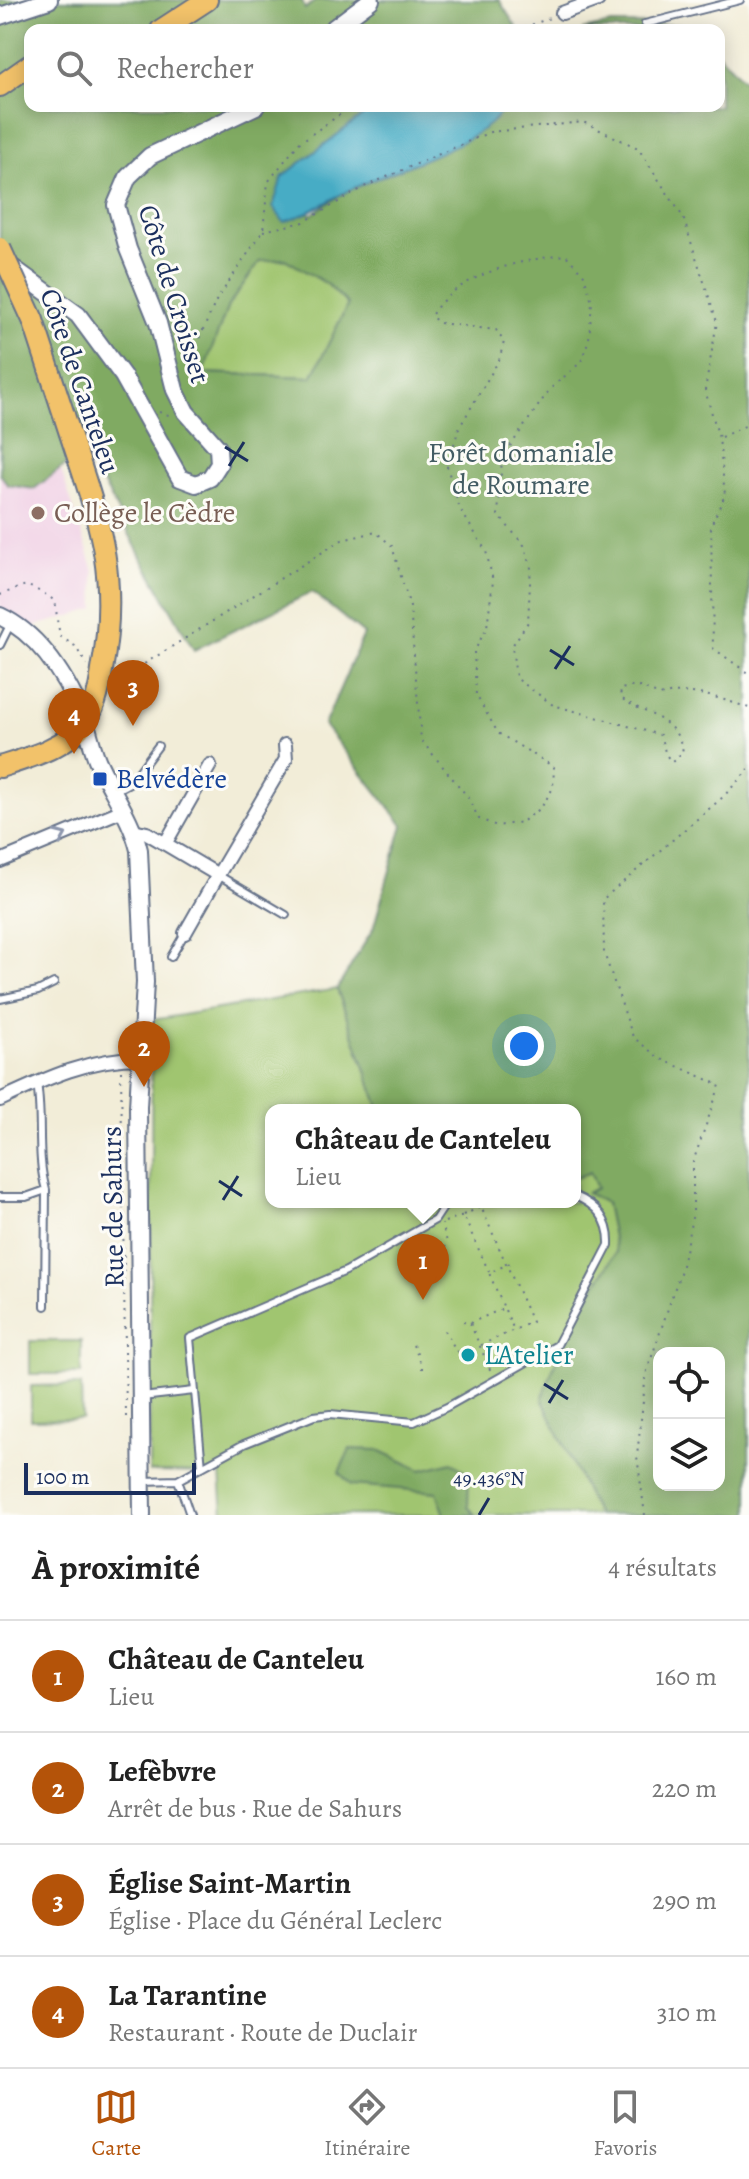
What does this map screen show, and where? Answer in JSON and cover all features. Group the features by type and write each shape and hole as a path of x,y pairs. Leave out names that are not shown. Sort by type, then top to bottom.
{"main road":[{"path":"170,24 207,0"},
{"path":"0,86 24,69"},
{"name":"Côte de Canteleu","path":"0,248 33,320 107,557 111,604 102,672 85,723"},
{"path":"0,767 44,752 85,723"}],"street":[{"path":"0,16 49,0"},
{"path":"339,24 371,0"},
{"path":"562,13 598,0"},
{"name":"Côte de Croisset","path":"0,259 78,315 140,403 168,462 180,478 196,484 210,478 219,464 218,448 181,401 165,364 158,323 128,249 116,205 128,177 150,156 243,112"},
{"name":"Rue de Sahurs","path":"6,619 38,643 75,700 98,762 133,830 139,850 145,982 140,1058 142,1515"},
{"path":"185,933 286,759 285,745"},
{"path":"165,844 210,765"},
{"path":"0,861 123,810"},
{"path":"133,830 147,833 218,875"},
{"path":"0,1100 75,1068 121,1058 140,1058"}],"lane":[{"path":"645,24 740,0"},
{"path":"0,645 6,619"},
{"path":"114,791 131,782 158,746"},
{"path":"218,875 286,915"},
{"path":"171,957 185,933"},
{"path":"0,999 38,991 54,983"},
{"path":"37,1083 41,1104 41,1171 46,1190 45,1306"},
{"path":"0,1197 26,1197 46,1190"},
{"path":"142,1481 178,1480 244,1444 314,1416 330,1414 414,1422 557,1345 580,1296 605,1256 610,1235 605,1221 591,1203 581,1199"},
{"path":"202,1467 190,1338 346,1271 439,1222 445,1208"},
{"path":"141,1397 194,1391"},
{"path":"178,1480 190,1515"}],"path":[{"path":"533,24 562,13"},
{"path":"158,323 174,318 181,322 182,336 196,346 216,301 263,231 268,182 299,143 343,112"},
{"path":"263,231 304,222 366,186 490,132 583,122 638,148 683,217 717,322 705,390 719,438 725,495 711,525 713,648 749,674"},
{"path":"0,595 26,585 53,596 58,607 61,637 75,646 85,663 102,672 125,676 342,540 376,532 392,546 410,607 421,740 467,796 479,819 497,826 522,822 541,808 553,788 554,767 498,733 476,695 474,652 487,627 493,581 486,551 460,509 447,467 459,428 499,360 504,342 496,330 439,323 431,316 441,299 488,273 545,257 566,255 584,275 592,302 589,339 581,362 550,389 502,458 498,515 524,545 531,565 528,622 512,646 516,678 553,705 660,735 666,755 672,762 683,752 673,730 665,719 621,698 620,689 636,686 663,696 673,692 697,695 749,708"},
{"path":"140,403 169,416 178,416 181,401"},
{"path":"719,438 749,424"},
{"path":"645,1515 637,1456 646,1374 681,1270 693,1213 693,1162 720,1085 659,1058 633,1037 604,953 603,899 723,797 749,769"},
{"path":"121,1058 126,1419"},
{"path":"433,1257 444,1251 447,1242 439,1222 479,1208"},
{"path":"480,1346 532,1322 481,1208"},
{"path":"463,1215 514,1330"},
{"path":"489,1273 512,1262"},
{"path":"463,1322 470,1323 504,1308"},
{"path":"470,1323 495,1380"},
{"path":"444,1330 458,1353"},
{"path":"413,1345 422,1365 422,1375"}],"shaded area":[{"name":"Collège le Cèdre","path":"0,309 56,455 94,570 95,609 29,628 0,614"}],"green space":[{"name":"Forêt domaniale de Roumare","path":"0,0 302,0 305,9 316,0 499,0 514,24 24,24 24,112 367,112 282,177 311,215 348,191 458,144 495,119 499,112 725,112 725,60 749,86 749,1515 597,1515 542,1399 566,1333 616,1252 606,1203 587,1193 597,1188 590,1172 581,1176 581,1104 378,1104 337,989 373,929 403,825 324,725 364,634 312,592 194,650 140,555 90,457 67,464 34,489 8,485 0,474","holes":["285,259 327,284 348,304 312,377 203,373 228,306 260,261"]},
{"path":"285,259 327,284 348,305 312,377 202,373 228,306 260,261"},
{"path":"337,989 378,1104 265,1104 265,1208 581,1208 581,1176 590,1172 597,1188 588,1192 606,1203 616,1252 566,1333 597,1515 223,1515 220,1473 149,1472 152,1020"},
{"path":"30,1341 81,1341 81,1374 30,1374"},
{"path":"81,1385 82,1419 31,1420 31,1386"},
{"path":"350,1449 379,1450 421,1470 452,1462 469,1475 468,1507 476,1515 445,1515 437,1492 351,1485 339,1472"}],"water":[{"path":"367,112 499,112 479,132 457,144 360,185 308,213 284,222 273,207 282,177"}],"place":[{"name":"Collège le Cèdre","path":"38,513"},
{"name":"Église Saint-Martin","path":"133,726"},
{"name":"La Tarantine","path":"74,754"},
{"name":"Belvédère","path":"100,779"},
{"name":"Lefèbvre","path":"144,1087"},
{"name":"Château de Canteleu","path":"423,1300"},
{"name":"L'Atelier","path":"468,1355"}]}
